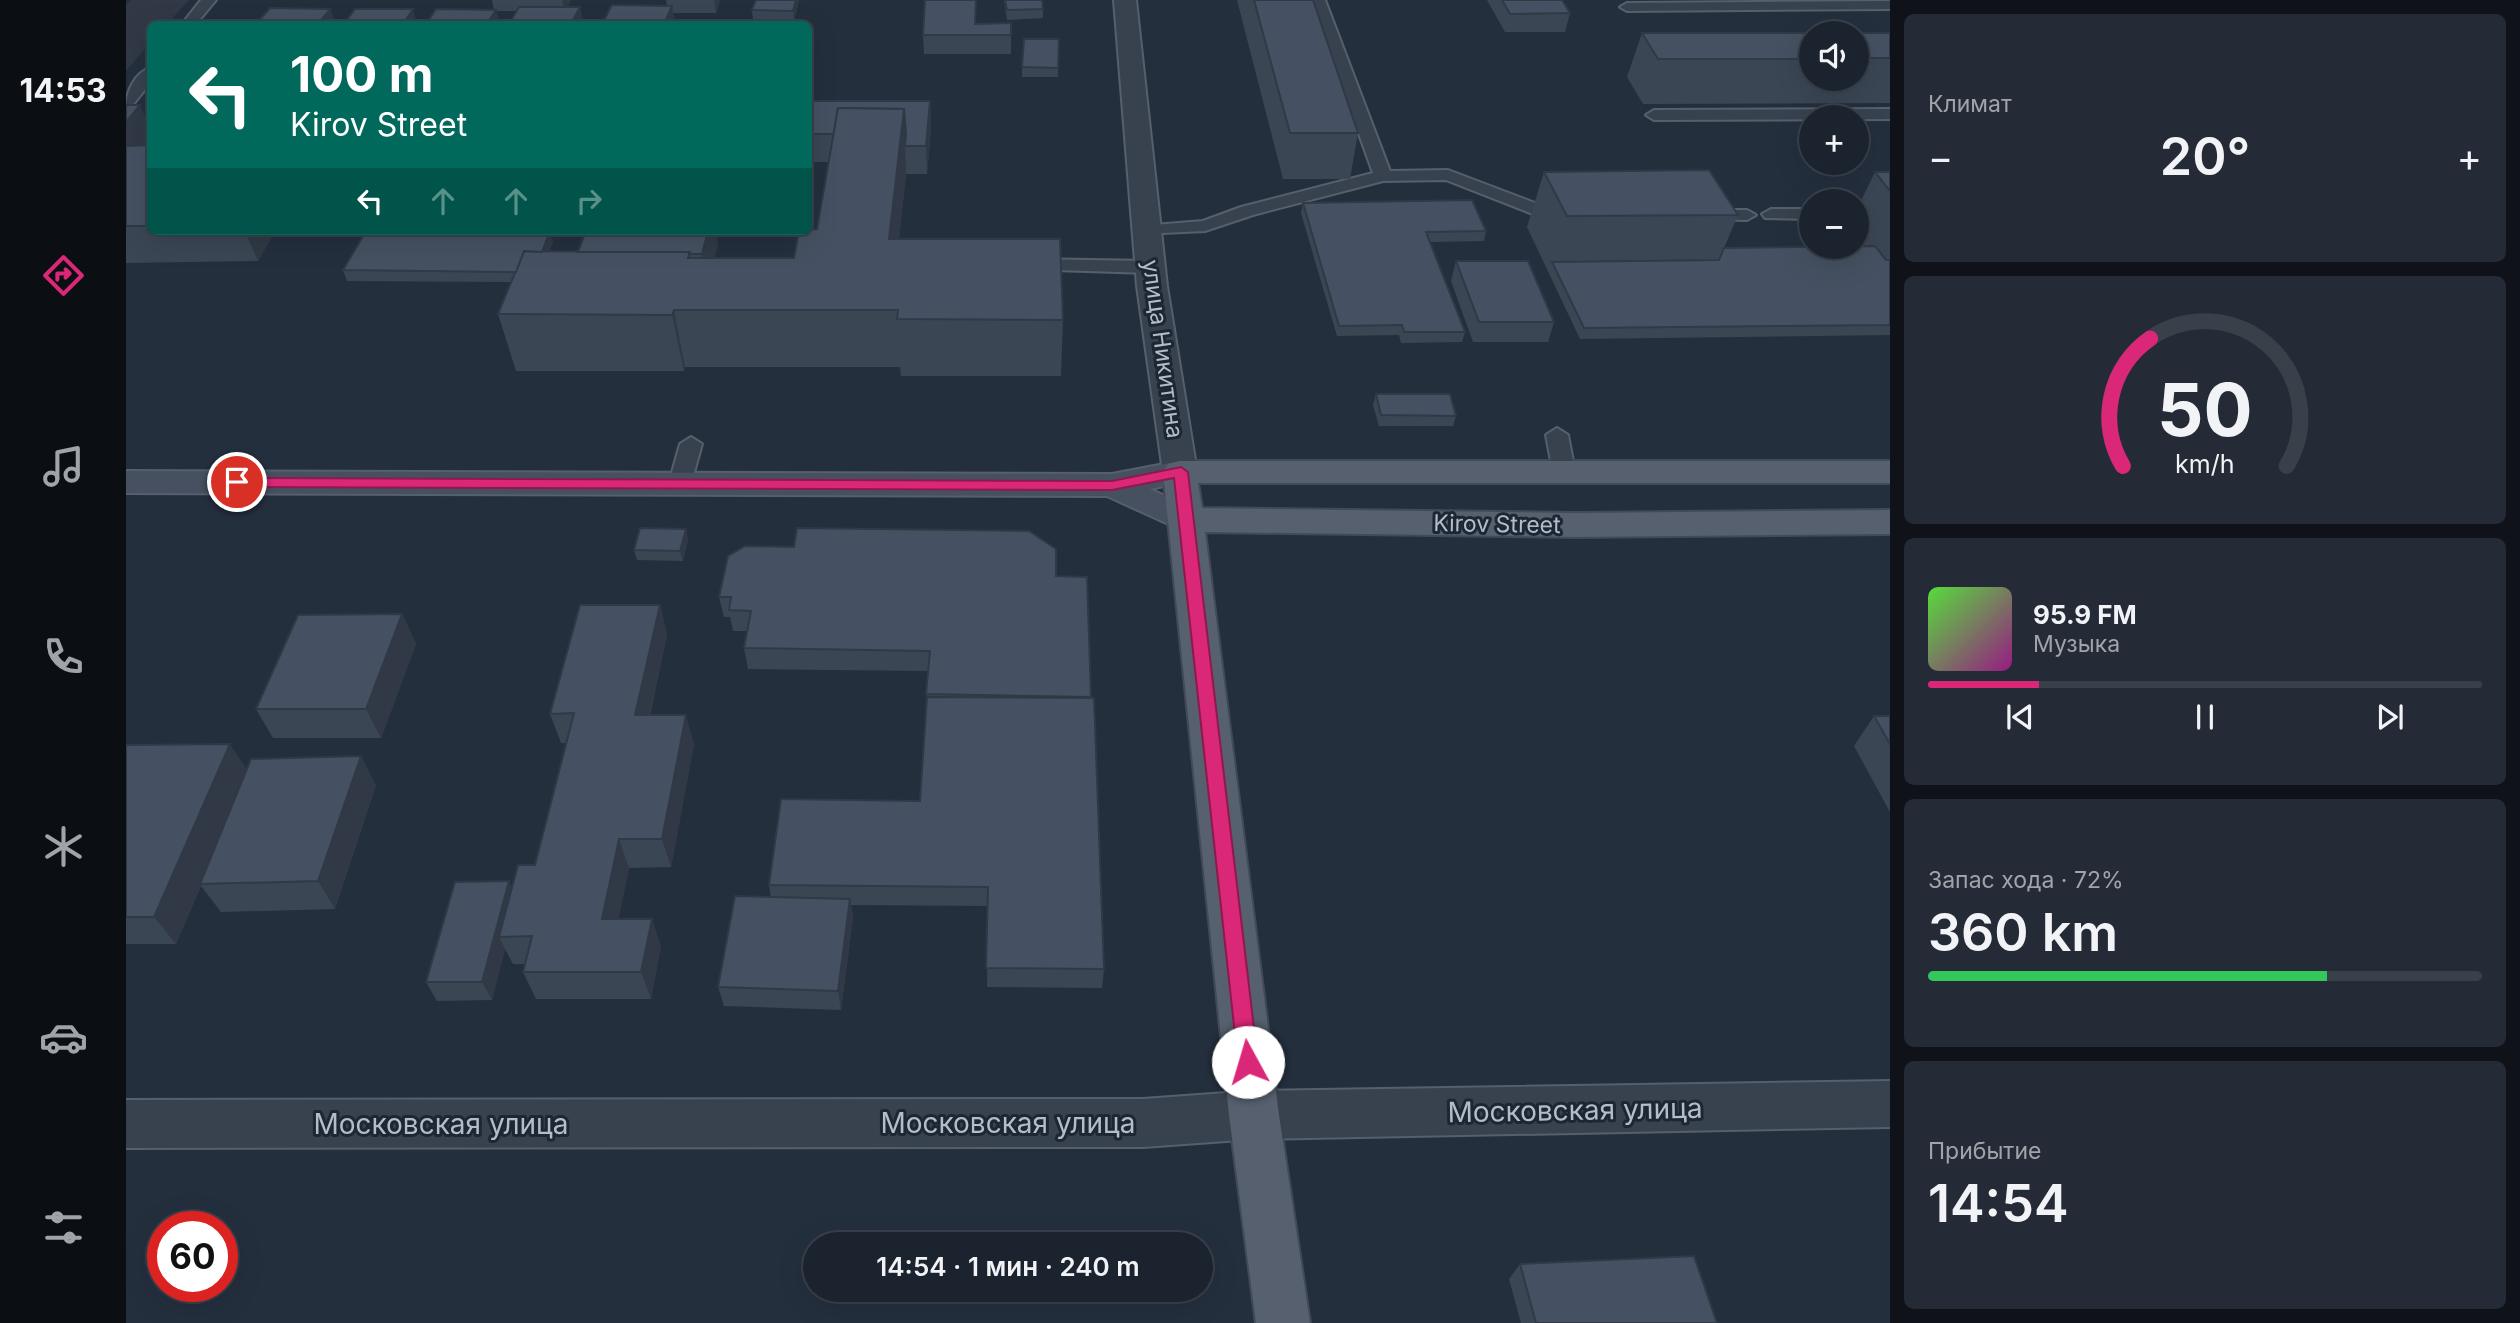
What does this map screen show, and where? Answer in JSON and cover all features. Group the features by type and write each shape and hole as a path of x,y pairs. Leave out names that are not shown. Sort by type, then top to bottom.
{"main road":[{"name":"Kirov Street","path":"126,482 1112,485 1181,472 1890,472"},
{"name":"улица Никитина","path":"1181,472 1254,1115 1283,1323"},
{"name":"Kirov Street","path":"1112,485 1186,520 1564,525 1890,522"}],"street":[{"name":"улица Никитина","path":"1125,0 1150,267 1181,472"},
{"name":"Московская улица","path":"126,1124 1129,1124 1254,1115 1890,1104"}],"lane":[{"path":"192,21 209,0"},
{"path":"1318,0 1383,176"},
{"path":"1627,7 1890,5"},
{"path":"126,103 147,77"},
{"path":"1654,115 1890,114"},
{"path":"1147,230 1205,226 1247,211 1383,176 1448,175 1554,216 1582,216"},
{"path":"1771,214 1799,214"},
{"path":"1692,215 1748,215"},
{"path":"1016,265 1150,267"},
{"path":"1557,435 1564,472"},
{"path":"680,483 691,444"}],"building":[{"path":"756,0 796,0 793,11 752,10"},
{"path":"925,0 976,0 975,24 1011,23 1011,35 923,35"},
{"path":"1005,0 1042,0 1043,9 1007,10"},
{"path":"1254,0 1313,0 1358,133 1290,133"},
{"path":"1502,0 1562,0 1570,13 1510,14"},
{"path":"612,5 672,6 665,21 604,21"},
{"path":"519,7 580,7 573,21 511,21"},
{"path":"270,8 330,9 320,21 259,21"},
{"path":"355,9 413,9 405,21 346,21"},
{"path":"436,9 496,10 489,21 428,21"},
{"path":"1642,33 1799,33 1799,59 1658,59"},
{"path":"1869,33 1890,33 1890,58 1869,58"},
{"path":"1024,39 1059,39 1058,68 1022,67"},
{"path":"812,101 930,101 926,146 905,146 904,109 838,108 834,134 812,134"},
{"path":"126,105 140,105 126,122"},
{"path":"838,108 904,109 889,239 1060,239 1063,320 897,319 898,310 674,310 672,315 498,314 524,251 690,252 688,258 794,258 798,235 812,235 812,230 817,229"},
{"path":"147,145 147,226 126,226 126,146"},
{"path":"1709,170 1738,215 1567,216 1544,172"},
{"path":"1875,172 1890,172 1890,191"},
{"path":"1472,200 1486,231 1426,232 1465,332 1404,332 1402,325 1339,326 1303,203"},
{"path":"364,235 548,235 542,252 524,251 516,272 343,270"},
{"path":"584,235 707,235 702,254 578,252"},
{"path":"1869,246 1875,246 1886,260 1890,260 1890,325 1584,328 1552,262 1719,260 1724,248 1799,247 1799,259 1869,259"},
{"path":"1456,261 1528,261 1554,322 1479,322"},
{"path":"1376,394 1450,394 1456,416 1381,415"},
{"path":"640,528 686,529 680,551 634,550"},
{"path":"797,528 1029,531 1056,549 1056,576 1087,577 1091,697 926,694 930,651 744,648 751,611 729,610 731,597 719,597 728,556 745,546 794,547"},
{"path":"580,605 660,605 635,715 686,715 662,839 619,839 602,919 652,919 641,972 523,972 532,936 499,937 518,865 535,865 574,713 550,714"},
{"path":"402,614 366,709 256,709 298,615"},
{"path":"927,697 1094,698 1104,969 986,968 988,887 769,885 781,799 920,801"},
{"path":"1874,716 1890,716 1890,744"},
{"path":"230,744 154,917 126,917 126,745"},
{"path":"361,756 318,881 200,884 251,759"},
{"path":"509,881 482,982 426,982 455,882"},
{"path":"735,896 850,899 838,991 718,987"},
{"path":"1694,1256 1717,1323 1536,1323 1520,1264"}],"route":[{"path":"237,482 1112,485 1181,472 1248,1062"}]}
